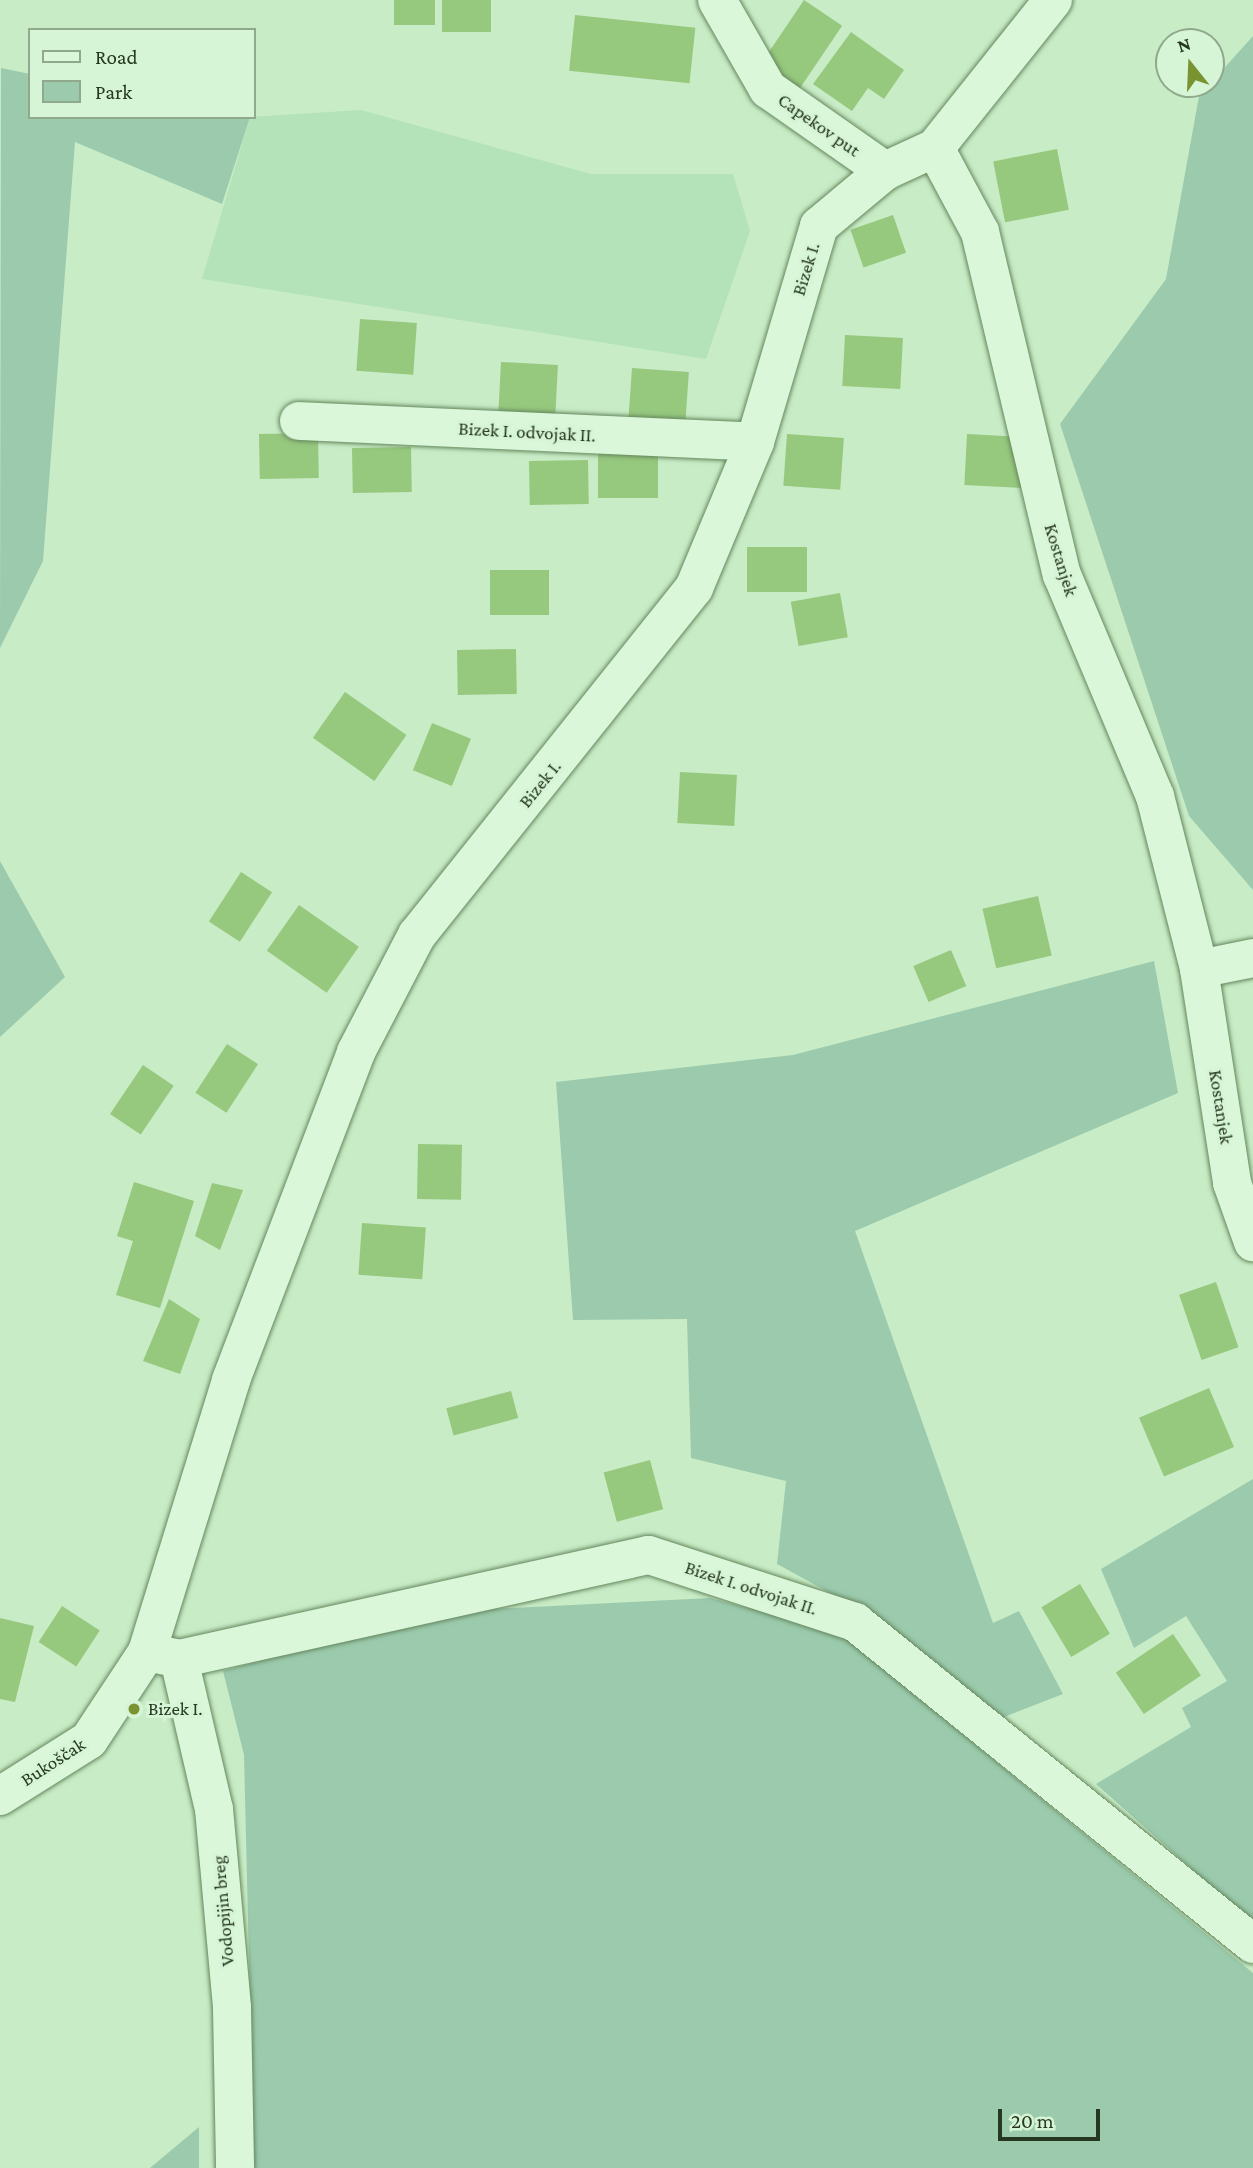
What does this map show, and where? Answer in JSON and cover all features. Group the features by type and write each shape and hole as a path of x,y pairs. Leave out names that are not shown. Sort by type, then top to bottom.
{"street":[{"name":"Capekov put","path":"717,0 768,89 885,171"},
{"name":"Bizek I.","path":"163,1655 231,1380 356,1052 417,935 694,588 755,442 819,226 885,171 935,148 1053,0"},
{"name":"Kostanjek","path":"935,148 980,232 1062,575 1155,796 1199,969 1232,1183 1253,1242"},
{"name":"Bizek I. odvojak II.","path":"299,421 755,442"},
{"path":"1199,969 1253,958"},
{"name":"Bizek I. odvojak II.","path":"163,1655 649,1555 855,1622 1253,1944"},
{"name":"Bukoščak","path":"0,1796 89,1740 163,1655"},
{"name":"Vodopijin breg","path":"163,1655 214,1809 232,2008 235,2168"}],"green space":[{"path":"1253,36 1253,890 1189,816 1060,424 1166,279 1199,98 1225,98 1225,67"},
{"path":"1,68 28,74 28,119 249,119 222,204 75,142 43,561 0,648"},
{"path":"361,110 591,174 733,174 750,231 706,359 202,279 249,119 256,119 256,117"},
{"path":"0,861 65,977 0,1037"},
{"path":"1154,961 1178,1093 855,1231 993,1623 1019,1611 1063,1694 1004,1717 863,1611 777,1564 786,1481 691,1458 687,1319 573,1320 556,1082 793,1055"},
{"path":"1253,1479 1253,1923 1096,1784 1191,1727 1182,1708 1227,1681 1186,1616 1134,1648 1101,1569"},
{"path":"710,1598 837,1631 1253,1973 1253,2168 254,2168 244,1755 223,1671 431,1612"},
{"path":"199,2127 199,2168 150,2168"}],"building":[{"path":"394,0 435,0 435,25 394,25"},
{"path":"442,0 491,0 491,32 442,32"},
{"path":"804,0 842,26 797,92 759,66"},
{"path":"575,15 695,28 689,83 569,71"},
{"path":"851,32 904,70 884,99 868,88 852,111 813,84"},
{"path":"1057,149 1069,210 1005,222 993,161"},
{"path":"893,215 906,253 863,267 850,230"},
{"path":"360,319 417,323 413,375 356,371"},
{"path":"845,335 903,338 900,389 842,386"},
{"path":"501,362 558,365 555,416 498,413"},
{"path":"632,368 689,372 685,423 628,419"},
{"path":"318,433 319,478 260,479 259,434"},
{"path":"787,434 844,438 840,490 783,486"},
{"path":"967,434 1024,437 1021,488 964,485"},
{"path":"411,447 412,492 353,493 352,448"},
{"path":"598,454 658,454 658,498 598,498"},
{"path":"588,460 589,504 530,505 529,461"},
{"path":"747,547 807,547 807,592 747,592"},
{"path":"490,570 549,570 549,615 490,615"},
{"path":"840,593 848,637 799,646 791,602"},
{"path":"516,649 517,694 458,695 457,650"},
{"path":"345,692 406,735 374,781 313,738"},
{"path":"432,723 471,739 452,786 413,770"},
{"path":"680,772 737,775 734,826 677,823"},
{"path":"241,872 272,892 240,942 209,921"},
{"path":"1038,896 1052,955 996,968 982,909"},
{"path":"299,905 359,947 327,993 267,951"},
{"path":"951,950 966,986 928,1002 913,966"},
{"path":"227,1044 258,1064 226,1113 195,1093"},
{"path":"143,1065 174,1086 141,1135 110,1114"},
{"path":"418,1144 462,1145 461,1200 417,1199"},
{"path":"134,1182 194,1201 160,1308 116,1295 133,1241 117,1236"},
{"path":"212,1183 243,1190 220,1250 195,1236"},
{"path":"362,1223 426,1227 422,1279 358,1275"},
{"path":"1216,1282 1238,1347 1202,1360 1179,1295"},
{"path":"169,1299 200,1319 180,1374 143,1361"},
{"path":"1209,1388 1234,1447 1164,1477 1139,1418"},
{"path":"511,1391 518,1418 454,1435 446,1408"},
{"path":"650,1460 663,1509 617,1522 604,1472"},
{"path":"1080,1584 1110,1634 1071,1657 1041,1607"},
{"path":"62,1606 100,1631 76,1667 39,1642"},
{"path":"0,1618 34,1626 15,1702 0,1699"},
{"path":"1173,1634 1201,1675 1144,1714 1116,1673"}],"place":[{"name":"Bizek I.","path":"134,1709"}]}
